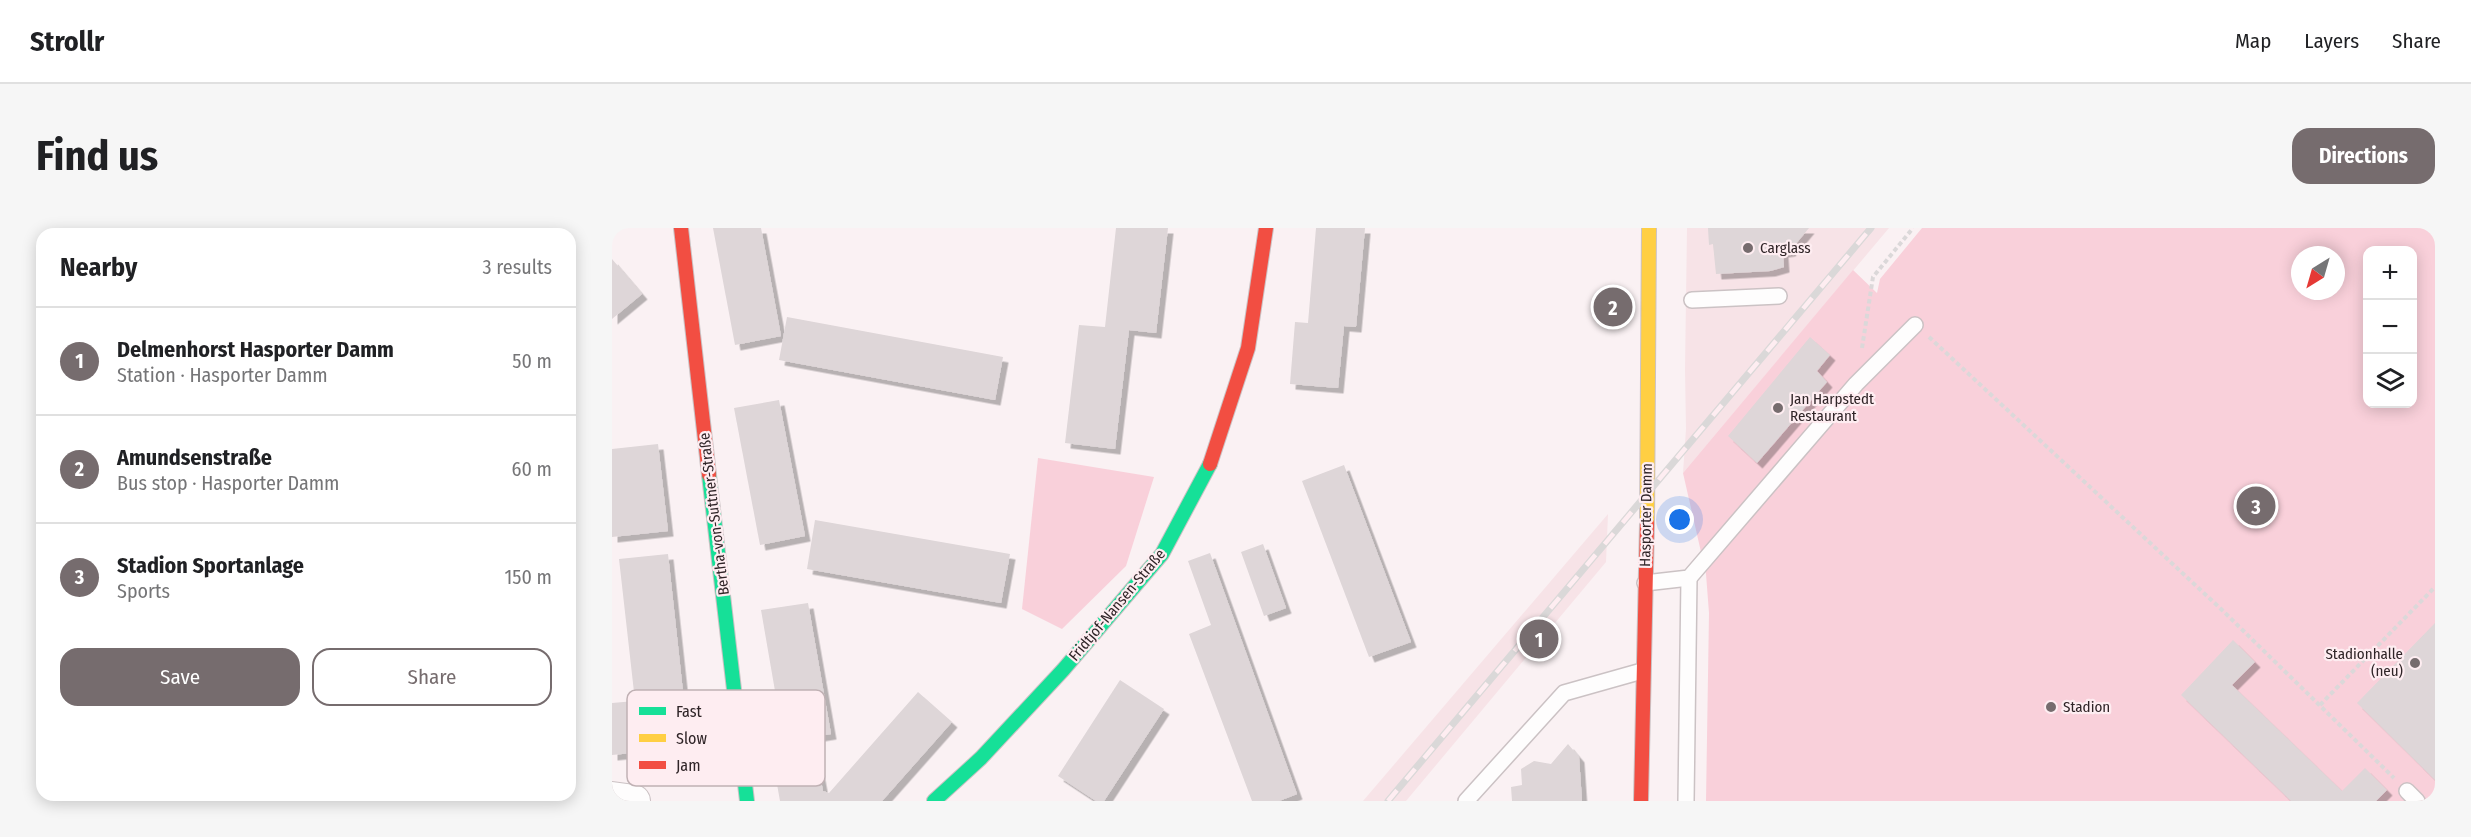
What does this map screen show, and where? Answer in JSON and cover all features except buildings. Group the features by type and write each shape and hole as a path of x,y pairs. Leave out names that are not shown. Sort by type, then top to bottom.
{"street":[{"name":"Bertha-von-Suttner-Straße","path":"681,228 734,690"},
{"name":"Fridtjof-Nansen-Straße","path":"934,801 981,758 1062,670 1162,554 1218,445 1248,348 1266,228"},
{"name":"Hasporter Damm","path":"1641,801 1642,671 1648,491 1649,228"},
{"name":"Bertha-von-Suttner-Straße","path":"745,786 747,801"},
{"path":"612,798 634,801"}],"lane":[{"path":"1692,300 1779,296"},
{"path":"1686,801 1689,578 1856,384 1916,325"},
{"path":"1645,583 1689,578"},
{"path":"1466,801 1563,693 1642,671"}],"path":[{"path":"1856,384 1872,277 1913,228"},
{"path":"1916,325 2221,609 2412,796"},
{"path":"2320,705 2435,587"}],"shaded area":[{"path":"1687,228 1889,228 1683,473 1686,429"},
{"path":"1922,228 2435,228 2435,801 1706,801 1709,613 1706,574 1683,473 1853,270 1877,293 1880,279"},
{"path":"1038,458 1154,477 1126,566 1062,629 1022,609"},
{"path":"1608,514 1606,562 1406,801 1363,801"}],"railway":[{"path":"1388,801 1871,228"}],"traffic: fast":[{"path":"934,801 981,758 1063,670 1162,554 1210,464"},
{"path":"709,475 734,690"},
{"path":"745,786 747,801"}],"traffic: slow":[{"path":"1647,523 1649,228"}],"traffic: jam":[{"path":"681,228 709,475"},
{"path":"1210,464 1248,348 1266,228"},
{"path":"1641,801 1647,523"}],"place":[{"name":"Carglass","path":"1748,248"},
{"name":"Amundsenstraße","path":"1613,307"},
{"name":"Jan Harpstedt Restaurant","path":"1778,408"},
{"name":"Stadion Sportanlage","path":"2256,506"},
{"name":"Delmenhorst Hasporter Damm","path":"1539,639"},
{"name":"Stadionhalle (neu)","path":"2415,663"},
{"name":"Stadion","path":"2051,707"}]}
